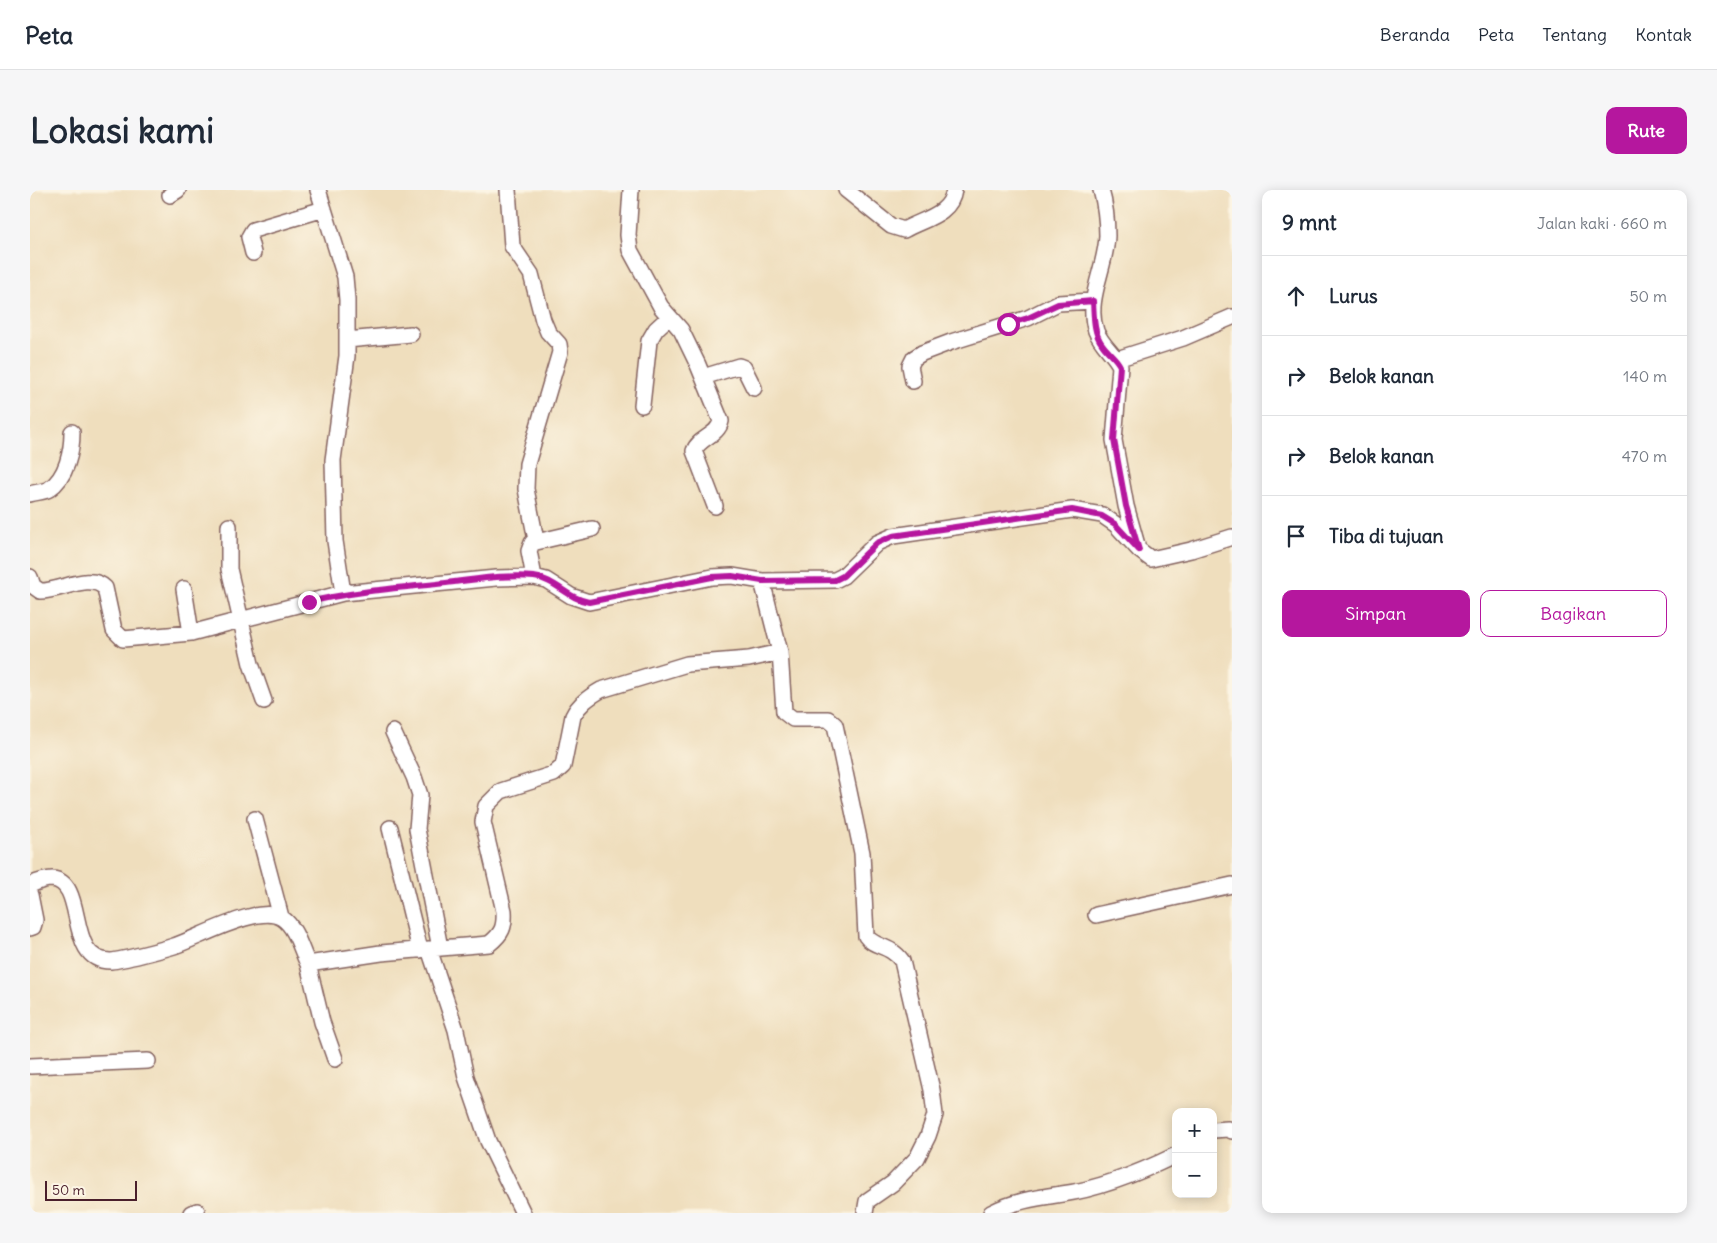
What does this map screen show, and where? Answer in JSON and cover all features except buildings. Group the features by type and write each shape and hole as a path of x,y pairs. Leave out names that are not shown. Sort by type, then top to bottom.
{"street":[{"path":"318,190 345,277 347,356 333,460 335,541 343,593"},
{"path":"508,190 512,246 531,274 543,320 548,332 559,344 560,352 527,464 526,488 536,540"},
{"path":"631,190 628,235 630,250 661,307 681,330 721,421 717,430 699,441 694,451 715,506"},
{"path":"846,190 891,226 904,230 946,209 953,198 954,190"},
{"path":"1101,190 1107,236 1093,301 1095,329 1102,344 1117,359 1120,366 1114,440 1126,506 1139,550"},
{"path":"253,253 249,237 253,230 324,209"},
{"path":"913,381 910,366 914,358 922,353 1028,318 1058,304 1093,301"},
{"path":"642,405 649,341 656,330 669,317"},
{"path":"1117,359 1183,338 1232,317"},
{"path":"347,340 411,334"},
{"path":"703,377 740,366 744,368 754,388"},
{"path":"30,494 49,489 59,478 72,447 72,432"},
{"path":"30,577 34,593 90,582 101,584 105,588 114,630 123,639 191,633 343,593 496,578 534,577 546,580 571,596 589,602 712,577 732,576 762,581 835,580 843,576 877,543 893,536 1072,510 1102,516 1115,524 1139,550 1151,558 1164,558 1232,536"},
{"path":"229,526 229,569 251,664 264,701"},
{"path":"534,577 529,551 530,545 536,540 592,529"},
{"path":"762,581 780,652 784,712 793,719 828,720 835,725 862,852 866,936 871,942 891,949 902,961 935,1106 928,1136 917,1158 894,1183 867,1201 865,1213"},
{"path":"184,589 191,633"},
{"path":"308,964 430,949 489,944 500,935 505,924 504,911 482,822 486,806 501,791 554,774 563,766 574,716 577,709 588,697 601,690 687,664 749,659 780,652"},
{"path":"393,732 420,794 418,829 430,949"},
{"path":"255,818 281,917 293,931 308,964 322,1022 335,1059"},
{"path":"390,828 456,1030 466,1077 488,1141 522,1213"},
{"path":"30,885 54,879 62,882 68,889 82,940 88,951 100,959 112,961 175,946 251,917 281,917"},
{"path":"1096,915 1232,886"},
{"path":"30,895 35,920 33,927 30,928"},
{"path":"30,1066 148,1061"},
{"path":"1217,1129 1228,1128 1232,1131"},
{"path":"991,1213 1017,1202 1061,1195 1095,1186 1172,1157"}],"route":[{"path":"309,602 343,593 496,578 534,577 546,580 571,596 581,601 589,602 712,577 732,576 762,581 835,580 843,576 877,543 893,536 1072,510 1102,516 1115,524 1139,550 1126,506 1114,440 1120,366 1117,359 1102,344 1095,329 1093,301 1058,304 1028,318 1008,324"}]}
